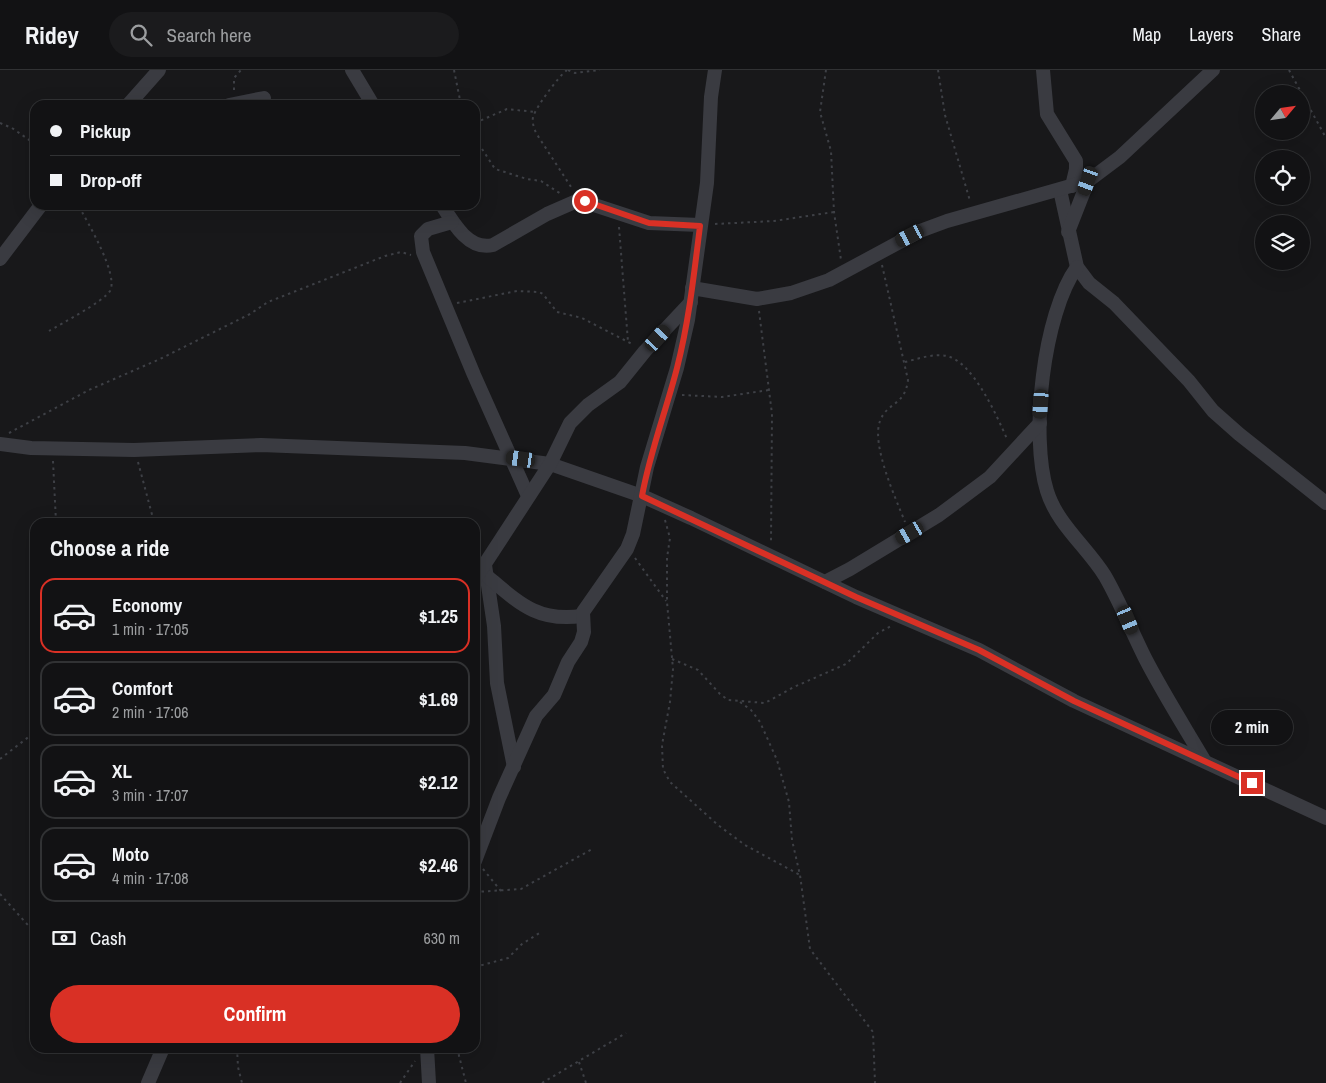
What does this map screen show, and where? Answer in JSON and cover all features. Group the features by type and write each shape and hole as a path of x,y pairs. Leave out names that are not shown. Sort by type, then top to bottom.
{"street":[{"path":"132,100 159,70"},
{"path":"352,70 370,100"},
{"path":"480,848 536,716 554,695 568,662 581,642 584,632 582,616 627,549 633,534 647,467 669,394 692,295 707,183 711,97 715,70"},
{"path":"1043,70 1047,114 1076,161 1076,175 1066,188 1068,232 1077,267 1089,283 1114,304 1189,381 1213,411 1326,503"},
{"path":"692,295 757,299 774,297 817,285 920,231 974,213 1088,181 1120,157 1213,70"},
{"path":"253,100 264,98"},
{"path":"1068,232 1088,181"},
{"path":"445,210 452,222 470,241 485,247 493,245 576,201 649,223 700,226"},
{"path":"0,258 37,210"},
{"path":"452,222 428,229 421,236 423,252 444,305 528,496"},
{"path":"1077,267 1057,305 1048,349 1040,423 1045,481 1053,506 1094,558 1112,588 1145,658 1204,760"},
{"path":"514,767 497,683 494,626 483,573 504,531 550,464 570,423 588,405 620,382 692,295"},
{"path":"825,582 910,533 990,477 1040,423"},
{"path":"4,439 53,448 134,450 261,445 465,453 550,464 642,496 662,505 825,582 979,650 1074,701 1326,818"},
{"path":"483,573 516,600 535,612 551,617 582,616"},
{"path":"148,1083 161,1053"},
{"path":"427,1053 429,1083"}],"path":[{"path":"232,100 234,78 241,70"},
{"path":"454,70 460,100"},
{"path":"576,201 536,133 533,122 535,112 556,80 567,70 575,73 600,70"},
{"path":"826,70 820,112 831,151 837,244 845,272"},
{"path":"938,70 944,116 974,213"},
{"path":"1289,70 1326,138"},
{"path":"480,121 506,109 535,112"},
{"path":"0,123 12,128 30,141"},
{"path":"480,146 495,169 518,177 541,181 576,201"},
{"path":"48,331 102,299 110,290 112,279 98,243 81,210"},
{"path":"700,226 774,221 834,212"},
{"path":"618,213 628,342"},
{"path":"4,439 88,390 160,359 250,314 268,302 313,283 400,252 408,253 429,268"},
{"path":"879,253 908,380 904,397 890,408 880,421 879,432 883,466 910,533"},
{"path":"444,305 517,291 539,292 543,294 557,312 582,318 645,351"},
{"path":"757,299 772,414 771,556"},
{"path":"905,362 942,356 950,356 958,362 982,387 1014,453"},
{"path":"669,394 707,398 770,390"},
{"path":"53,448 56,518"},
{"path":"134,450 153,518"},
{"path":"662,505 670,538 667,558 667,602 672,659 670,702 662,746 662,762 666,775 718,824 745,845 800,875"},
{"path":"627,549 658,587 667,602"},
{"path":"672,659 698,670 728,700 766,703 794,687 846,664 878,633 903,617"},
{"path":"740,702 756,715 777,760 788,802 792,840 800,875 810,949 873,1032 875,1083"},
{"path":"0,759 30,736"},
{"path":"480,892 520,889 529,886 594,848"},
{"path":"480,866 500,890"},
{"path":"0,894 30,927"},
{"path":"480,966 508,958 522,944 542,932"},
{"path":"542,1083 626,1033"},
{"path":"237,1053 242,1083"},
{"path":"400,1083 423,1053"},
{"path":"458,1053 466,1083"},
{"path":"578,1061 586,1083"}],"route":[{"path":"585,201 649,223 669,226 700,226 688,320 677,368 647,467 642,496 739,540 856,597 979,650 1074,701 1252,783"}]}
